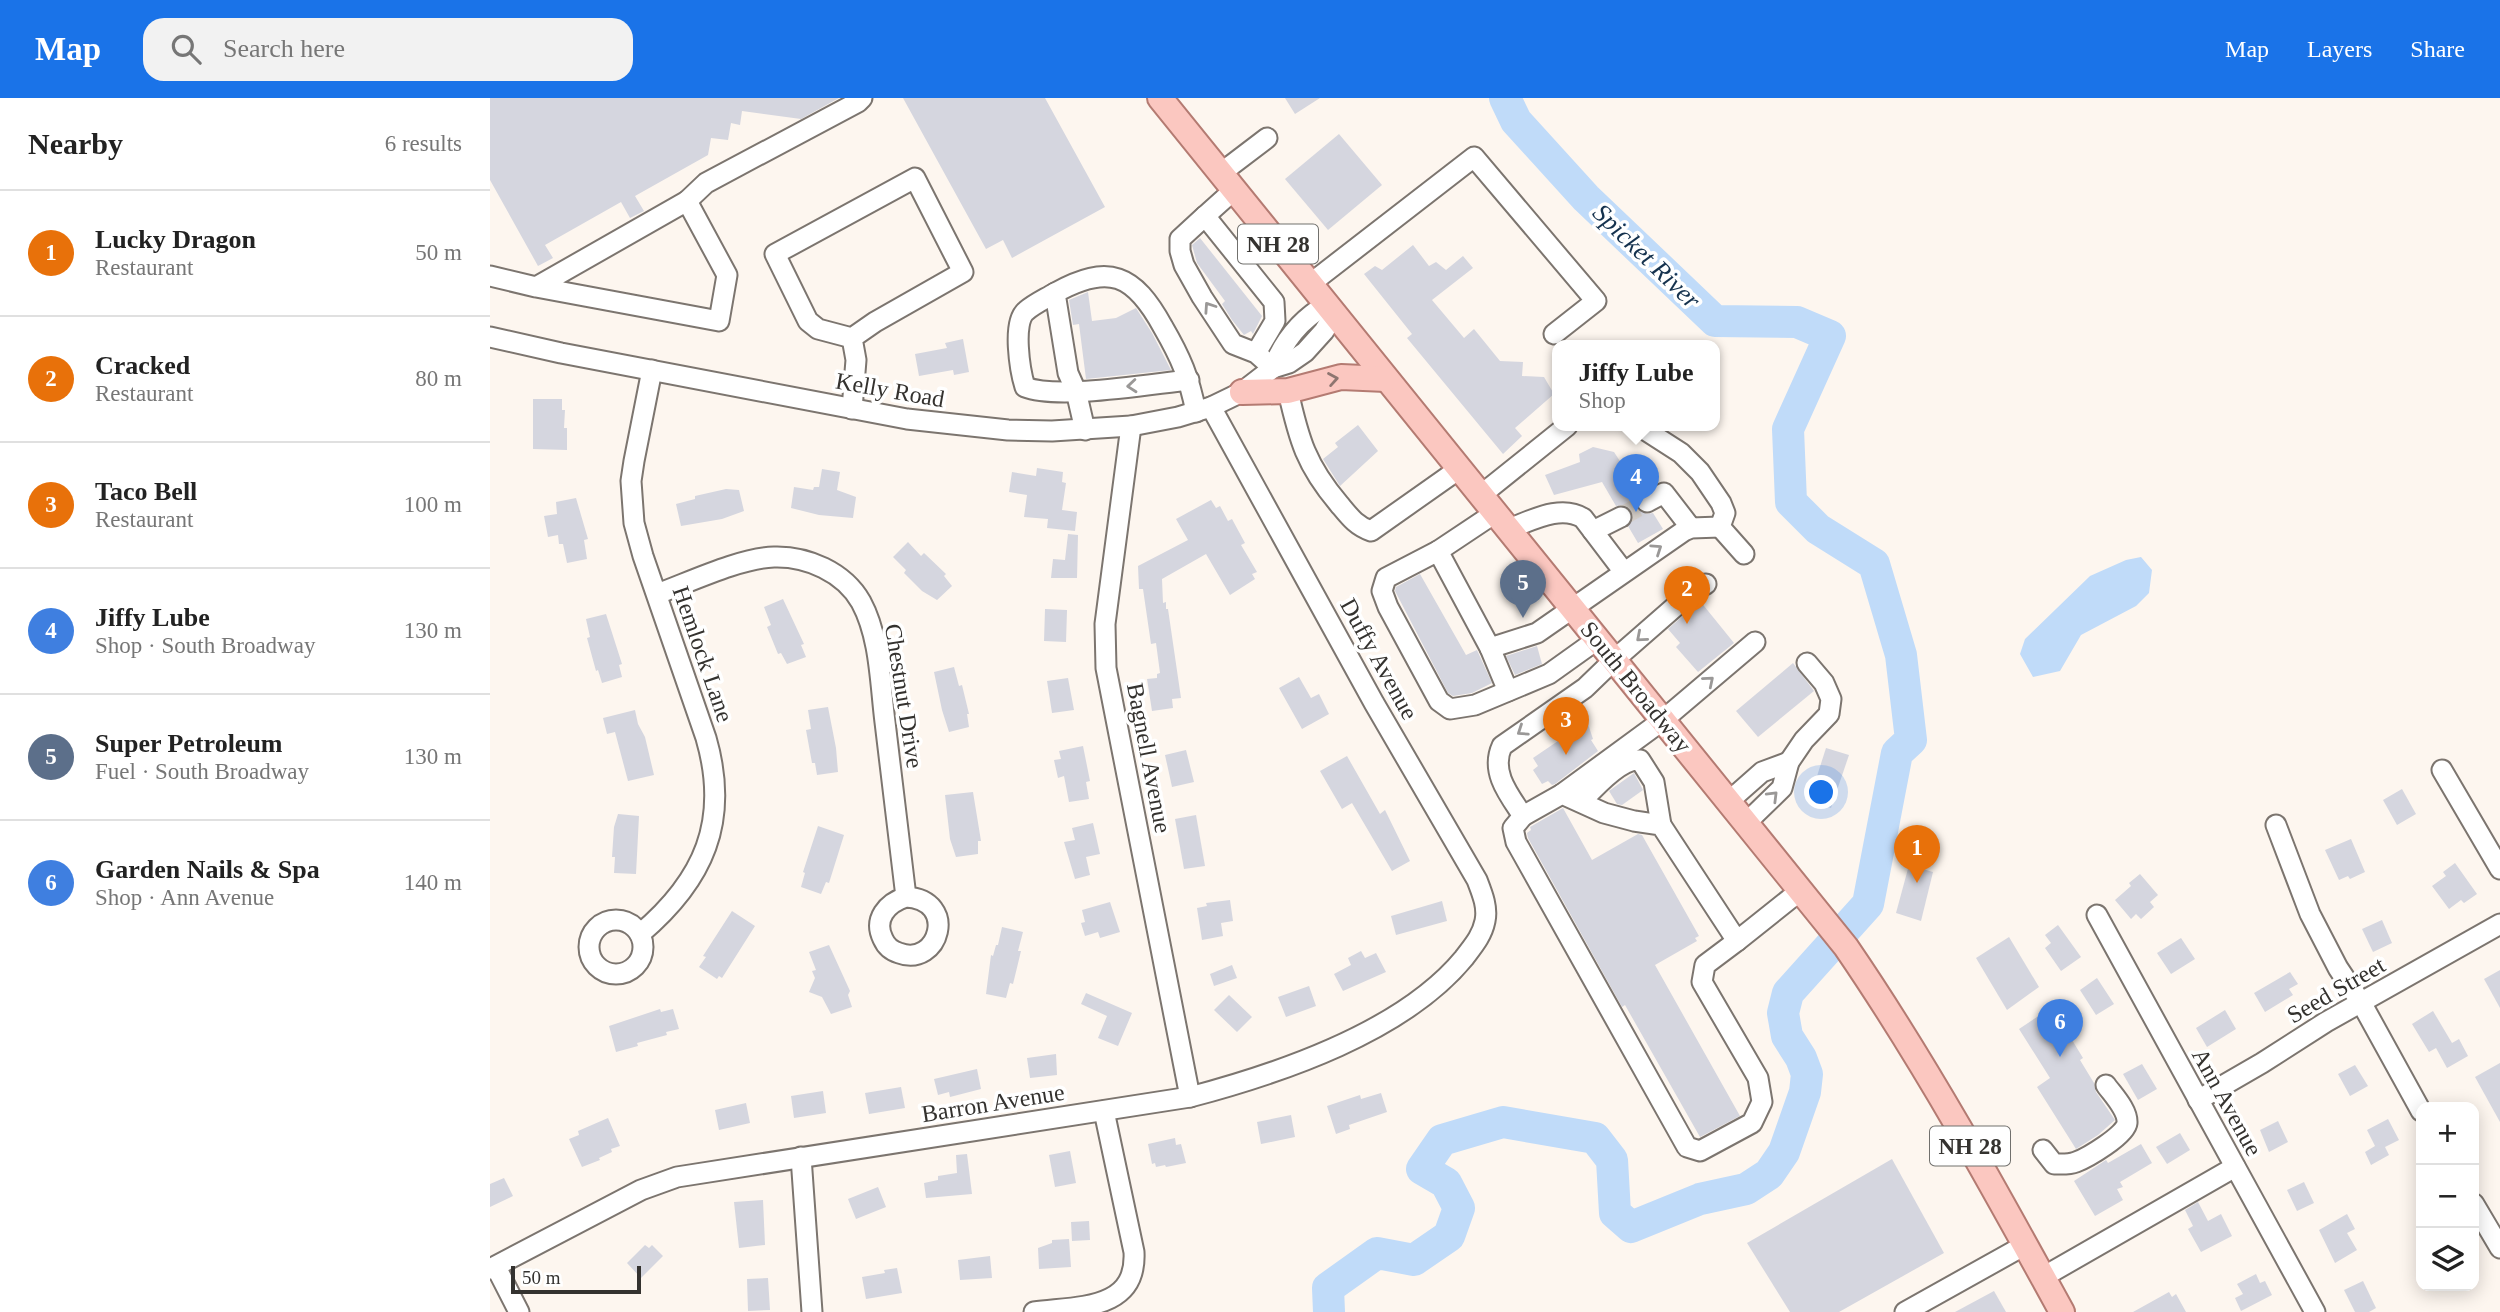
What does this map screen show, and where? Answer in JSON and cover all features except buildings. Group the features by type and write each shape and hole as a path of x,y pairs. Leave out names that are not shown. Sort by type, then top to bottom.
{"main road":[{"name":"South Broadway","path":"1160,98 1846,947 1929,1076 2062,1312"},
{"path":"1242,392 1288,391 1341,377 1386,379"}],"street":[{"path":"536,287 687,201 706,183 858,103 862,98"},
{"path":"1267,138 1227,181 1205,216 1180,239 1180,251 1184,265 1202,297 1233,344 1256,353 1273,368"},
{"path":"1310,284 1474,157 1596,301 1554,334"},
{"path":"915,178 963,272 852,338 818,329 808,321 775,254 915,178"},
{"path":"490,276 719,321 727,275 687,201"},
{"path":"1205,216 1274,302 1275,321 1256,353"},
{"name":"Duffy Avenue","path":"1076,391 1032,390 1025,387 1019,319 1025,311 1089,277 1124,280 1138,289 1149,301 1182,360 1203,410 1476,880 1484,898 1486,919 1479,939"},
{"path":"1055,293 1068,373 1076,391 1085,430"},
{"name":"Kelly Road","path":"490,337 852,409 957,426 1008,430 1085,430 1131,426 1203,410 1242,392 1273,368 1289,363 1305,352 1324,331 1330,310"},
{"path":"852,338 856,360 852,409"},
{"name":"Hemlock Lane","path":"640,934 678,897 697,869 709,837 715,790 713,765 706,737 639,543 632,502 634,461 652,370"},
{"path":"1076,391 1189,380"},
{"path":"1288,391 1305,456 1325,488 1359,527 1371,531 1460,469"},
{"name":"Bagnell Avenue","path":"1131,426 1105,624 1106,667 1190,1097"},
{"path":"1563,431 1495,513 1438,551 1386,579 1383,584 1384,599 1439,701 1450,709 1466,709 1549,674 1598,639"},
{"path":"1648,431 1681,453 1700,472 1725,513 1720,527"},
{"path":"1647,502 1664,493 1691,528"},
{"path":"1495,513 1567,511 1583,518 1624,572"},
{"path":"1593,531 1621,517"},
{"path":"1490,648 1537,633 1691,528 1720,527"},
{"path":"1720,527 1744,554"},
{"path":"1438,551 1490,648 1508,691"},
{"name":"Chestnut Drive","path":"657,594 751,561 775,557 799,560 823,568 844,580 860,601 876,648 906,897"},
{"path":"1523,816 1500,777 1498,754 1502,746 1585,688 1693,592 1706,584"},
{"path":"1755,642 1663,720 1562,794 1523,816 1513,828 1516,842 1687,1147 1700,1151 1752,1123 1762,1102 1758,1079 1702,982 1705,965 1801,890"},
{"path":"1746,823 1782,788 1789,762 1804,740 1829,713 1831,699 1824,683 1807,663"},
{"path":"1582,802 1602,780 1629,761 1640,760 1654,782 1661,825 1737,941"},
{"path":"1728,802 1762,772 1789,762"},
{"path":"2442,770 2493,840 2500,869"},
{"path":"1562,794 1604,813 1661,825"},
{"path":"2276,825 2310,914 2338,968 2416,1102"},
{"name":"Ann Avenue","path":"2097,915 2315,1312"},
{"name":"Seed Street","path":"2198,1100 2326,1022 2500,924"},
{"name":"Barron Avenue","path":"493,1268 640,1190 677,1177 1190,1097 1249,1082 1348,1041 1420,999 1449,976 1479,939"},
{"path":"2043,1150 2054,1164 2069,1164 2120,1135 2126,1127 2127,1119 2106,1084"},
{"path":"1034,1312 1109,1300 1121,1294 1133,1274 1134,1252 1104,1111"},
{"path":"801,1157 812,1312"},
{"path":"2043,1277 2235,1167"},
{"path":"2479,1212 2500,1248"},
{"path":"1905,1312 2025,1245"},
{"path":"493,1268 519,1312"}],"water":[{"path":"2141,557 2152,570 2149,593 2136,606 2081,635 2060,671 2033,677 2020,654 2025,639 2090,576 2126,560"}],"waterway":[{"name":"Spicket River","path":"1329,1312 1328,1288 1377,1253 1414,1260 1449,1236 1459,1208 1446,1183 1422,1169 1442,1140 1503,1122 1595,1138 1612,1160 1615,1213 1631,1227 1700,1199 1746,1189 1769,1174 1784,1152 1805,1092 1807,1074 1801,1058 1787,1036 1783,1013 1788,993 1868,904 1897,753 1911,740 1901,655 1874,564 1818,529 1791,502 1788,429 1830,336 1797,322 1715,321 1586,198 1516,121 1505,98"}],"tunnel":[{"path":"1621,517 1647,502"}],"place":[{"name":"Jiffy Lube","path":"1636,512"},
{"name":"Super Petroleum","path":"1523,618"},
{"name":"Cracked","path":"1687,624"},
{"name":"Taco Bell","path":"1566,755"},
{"name":"Lucky Dragon","path":"1917,883"},
{"name":"Garden Nails & Spa","path":"2060,1057"}]}
